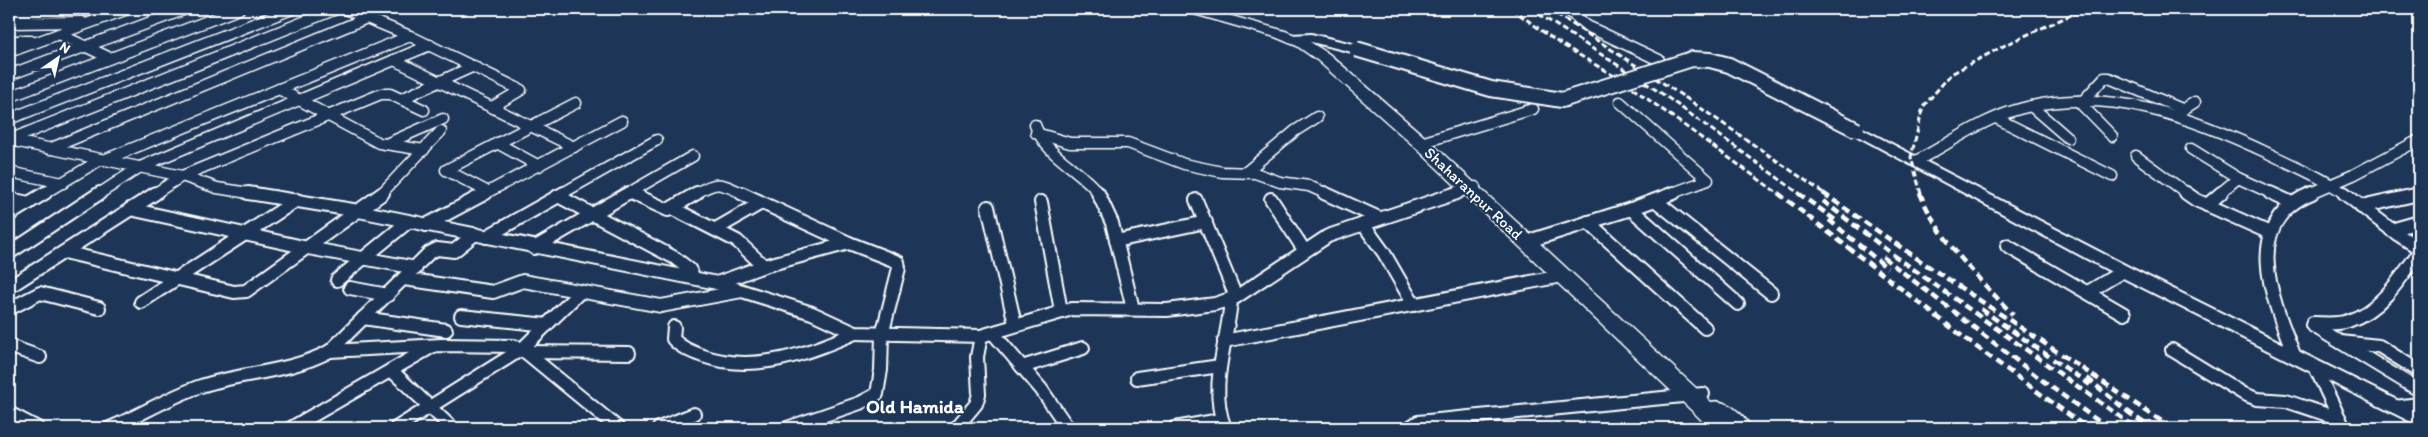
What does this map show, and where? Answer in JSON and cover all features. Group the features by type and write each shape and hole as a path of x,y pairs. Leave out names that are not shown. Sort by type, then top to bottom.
{"main road":[{"name":"Shaharanpur Road","path":"1192,9 1297,38"},
{"name":"Shaharanpur Road","path":"1214,9 1267,24 1297,38 1323,57 1425,142 1535,239 1696,395 1724,428"},
{"path":"1297,38 1356,48 1490,89 1562,100 1692,59 1710,60 1729,65 1918,160 2123,271 2419,419"},
{"name":"Shaharanpur Road","path":"1474,187 1562,276 1696,395 1740,428"}],"street":[{"path":"9,10 108,9"},
{"path":"9,52 128,9"},
{"path":"9,75 186,9"},
{"path":"9,97 240,9"},
{"path":"9,119 292,9"},
{"path":"9,140 336,9"},
{"path":"345,9 430,45 521,90 492,107"},
{"path":"1567,9 1587,26 1659,60"},
{"path":"9,14 16,11"},
{"path":"9,22 16,11"},
{"path":"49,149 367,18"},
{"path":"9,22 93,21"},
{"path":"59,34 110,58"},
{"path":"9,215 102,160 410,36"},
{"path":"9,41 40,40"},
{"path":"9,252 140,168 430,45"},
{"path":"394,60 574,147"},
{"path":"401,98 474,66"},
{"path":"2081,101 2104,78 2109,78 2332,185 2419,250 2399,282 2363,315 2347,322 2313,323 2315,328 2419,390"},
{"path":"279,89 380,143 424,150"},
{"path":"9,287 182,176 381,94 390,94 401,98 424,110"},
{"path":"2081,101 2112,136"},
{"path":"1918,160 1998,119 2031,106 2081,101 2179,112 2195,102"},
{"path":"1535,239 1656,201 1706,182 1708,179 1620,102"},
{"path":"488,192 446,170 576,103"},
{"path":"2031,106 2068,138"},
{"path":"1425,142 1533,109"},
{"path":"1246,172 1295,131 1317,118"},
{"path":"386,144 443,119"},
{"path":"1998,119 2112,176"},
{"path":"426,225 622,121"},
{"path":"1133,309 1105,204 1098,192 1053,153 1035,129 1070,143 1128,143 1184,164 1222,172 1246,172 1280,182 1309,186 1379,218"},
{"path":"64,252 234,292 246,291 359,211 394,183 440,131"},
{"path":"9,140 182,176 217,188 359,211 534,248 717,283 812,313 855,333 882,335 987,334 1061,311 1084,308 1182,310 1234,299 1304,250 1328,236 1474,187"},
{"path":"112,428 199,387 306,364 330,351 434,250 454,251 558,196 657,140"},
{"path":"2295,357 2268,279 2267,255 2270,233 2292,203 2332,185 2419,140"},
{"path":"496,143 539,166"},
{"path":"2191,149 2238,178 2292,203"},
{"path":"534,248 693,156"},
{"path":"2136,156 2207,206 2270,233"},
{"path":"9,172 63,183"},
{"path":"2207,206 2238,178"},
{"path":"631,193 665,210 674,209 716,182 849,243 898,262 899,268 882,335 881,370 877,394 813,424 787,428"},
{"path":"2361,207 2419,194"},
{"path":"558,196 674,258 689,269 694,278"},
{"path":"9,199 28,203"},
{"path":"1271,199 1304,250"},
{"path":"141,302 297,200"},
{"path":"1175,428 1222,424 1220,366 1234,299 1196,200"},
{"path":"1656,201 1771,293"},
{"path":"716,229 761,202"},
{"path":"1041,202 1061,311"},
{"path":"988,207 1015,324"},
{"path":"674,209 716,229 746,248 764,266"},
{"path":"1630,209 1738,304"},
{"path":"130,210 362,259 416,268"},
{"path":"337,280 409,221"},
{"path":"1116,241 1206,222"},
{"path":"1588,222 1705,328"},
{"path":"2391,230 2419,222"},
{"path":"1363,224 1384,253 1414,305"},
{"path":"9,242 22,244"},
{"path":"717,283 764,266 849,243"},
{"path":"2007,246 2124,314"},
{"path":"2088,292 2123,271"},
{"path":"1224,341 1562,276"},
{"path":"404,279 493,292 522,281 579,293 661,306 744,291"},
{"path":"350,288 388,295"},
{"path":"9,309 40,293 99,308"},
{"path":"396,428 524,350 579,293"},
{"path":"461,316 547,325"},
{"path":"363,318 446,330"},
{"path":"674,327 673,338 677,344 706,358 724,364 755,363 783,358 855,333"},
{"path":"987,334 1022,367 1041,389 1068,428"},
{"path":"956,428 976,404 979,394 977,357 987,334"},
{"path":"2339,342 2379,346 2419,371"},
{"path":"330,351 434,345 503,346 524,350 629,354"},
{"path":"291,428 434,345"},
{"path":"9,346 40,357"},
{"path":"1022,367 1084,348"},
{"path":"524,350 618,428"},
{"path":"2172,350 2244,394 2257,399 2281,399 2342,424"},
{"path":"1137,378 1220,366"},
{"path":"2315,367 2342,424"},
{"path":"391,370 452,428"},
{"path":"1408,428 1418,422 1696,395"},
{"path":"2395,407 2419,404"},
{"path":"9,413 24,424 38,428"},
{"path":"659,428 694,414"}],"railway":[{"path":"1512,9 1556,41 1624,82 1779,194"},
{"path":"1531,9 1664,95 1800,194"},
{"path":"1549,9 1689,100 1825,194"},
{"path":"1921,194 1911,157 1923,107 1951,74 2009,43 2084,9"},
{"path":"1778,193 1971,343 2087,428"},
{"path":"1798,193 1838,222"},
{"path":"1823,193 1925,264 2172,428"},
{"path":"1920,193 1928,211 1949,243 2013,315"},
{"path":"1823,201 1892,254 2136,428"},
{"path":"1829,220 1887,268"},
{"path":"1883,257 2047,384 2108,428"},
{"path":"1981,309 2090,385"},
{"path":"2087,378 2128,412"},
{"path":"2128,412 2151,428"},
{"path":"2128,412 2132,415"}],"district":[{"name":"Old Hamida","path":"915,406"}]}
